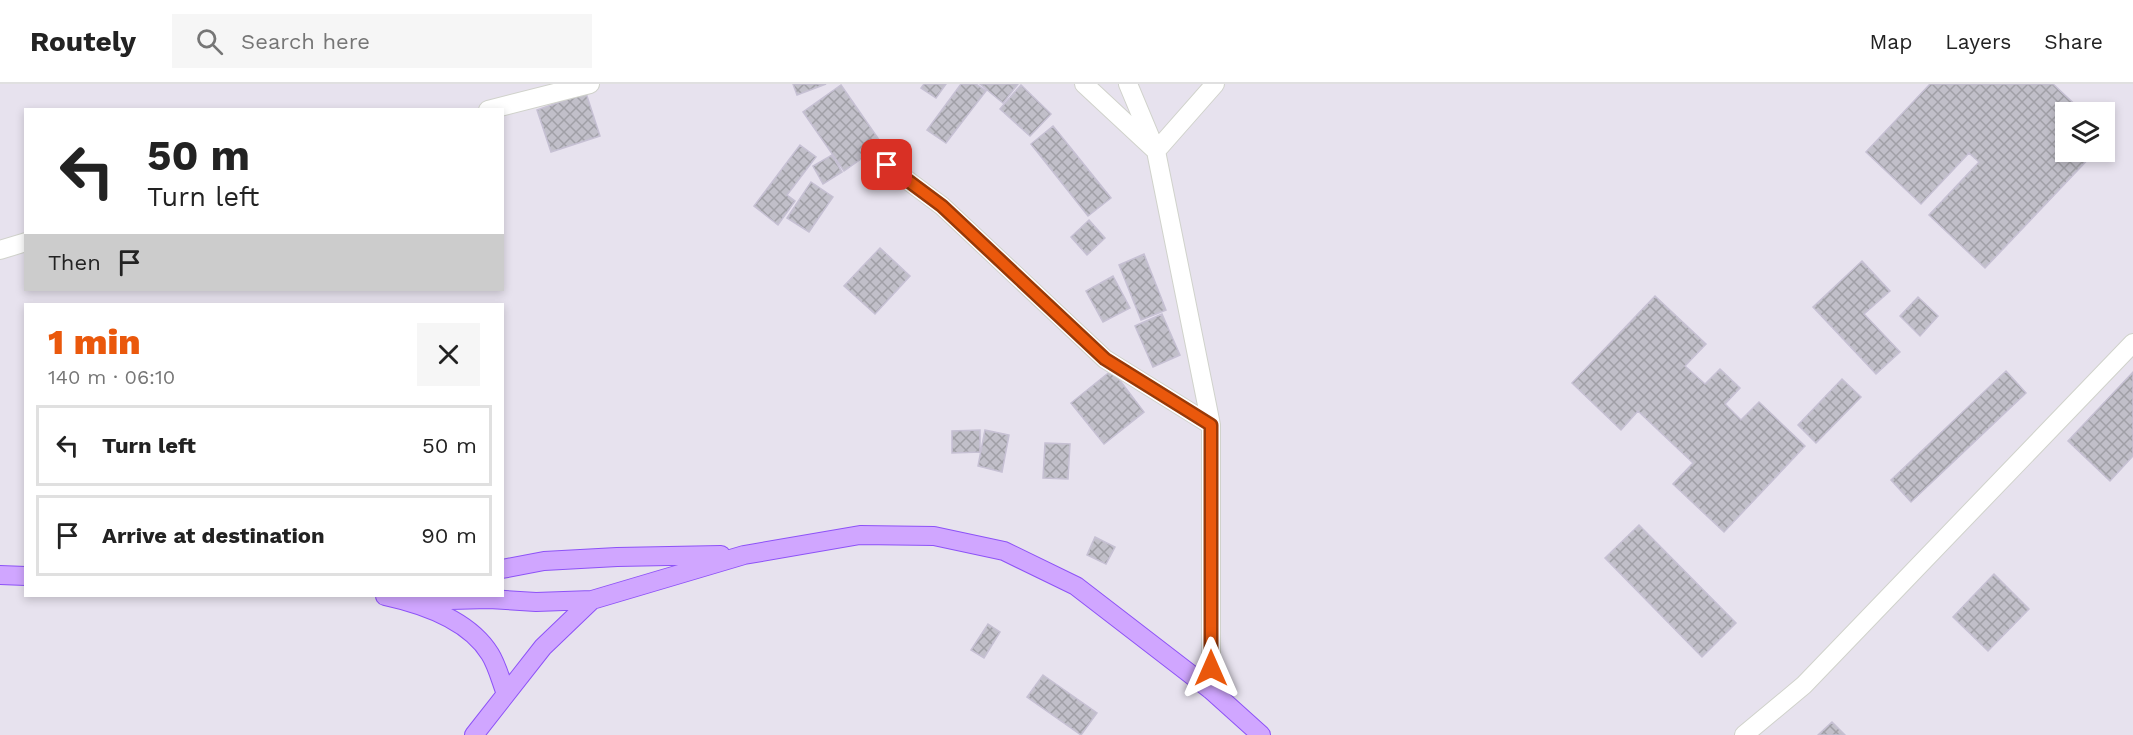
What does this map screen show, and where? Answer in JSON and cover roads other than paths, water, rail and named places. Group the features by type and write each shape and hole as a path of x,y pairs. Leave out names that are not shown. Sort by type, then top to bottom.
{"main road":[{"path":"390,597 411,601 592,600 744,555 860,535 934,536 1004,550 1076,586 1211,690 1261,735"},
{"path":"504,569 544,561 607,557 744,555"},
{"path":"0,575 24,576"},
{"path":"474,735 543,647 592,600"},
{"path":"411,601 445,617 473,634 491,655 506,694"}],"street":[{"path":"496,108 590,84"},
{"path":"1084,84 1156,151"},
{"path":"1128,84 1156,151 1211,425 1211,690"},
{"path":"1156,151 1215,84"},
{"path":"887,165 942,206 1105,359 1211,425"},
{"path":"0,250 24,243"},
{"path":"1743,735 1804,685 2133,343"}]}
